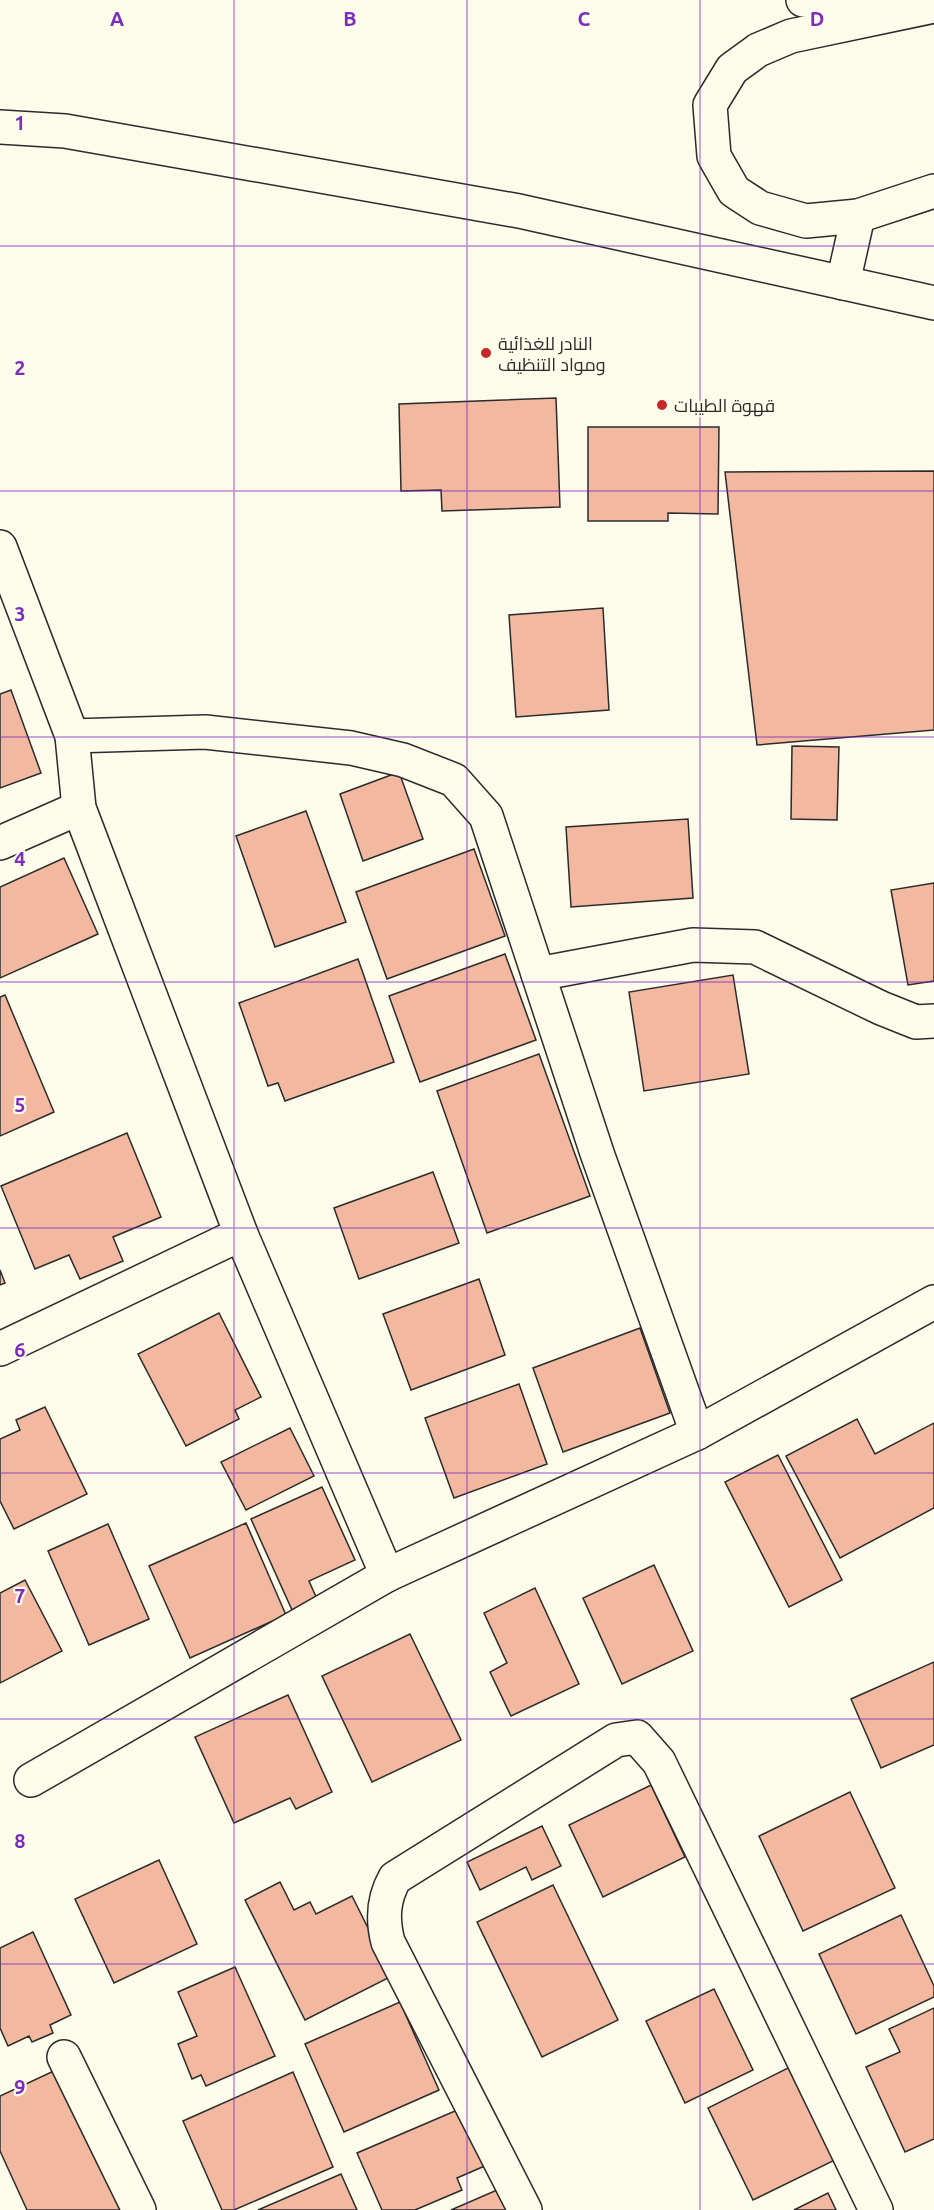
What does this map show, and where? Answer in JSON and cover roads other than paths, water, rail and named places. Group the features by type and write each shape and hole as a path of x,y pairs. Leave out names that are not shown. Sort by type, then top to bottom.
{"main road":[{"path":"803,0 934,6"},
{"path":"934,6 791,36 758,50 732,69 710,105 714,156 734,191 760,208 806,221 858,216 934,190"},
{"path":"0,127 66,131 519,212 934,303"},
{"path":"843,283 858,216"},
{"path":"0,547 72,736 79,808 241,1234 387,1575"},
{"path":"72,736 205,732 285,740 351,748 404,760 454,780 486,816 597,1153 697,1432"},
{"path":"0,843 79,808"},
{"path":"538,974 693,945 755,947 881,1008 916,1022 934,1021"},
{"path":"0,1349 241,1234"},
{"path":"31,1780 387,1575 697,1432 934,1302"},
{"path":"525,2210 388,1942 383,1924 387,1892 395,1878 616,1740 637,1737 659,1762 876,2210"},
{"path":"64,2057 140,2210"}],"place":[{"name":"النادر للغذائية ومواد التنظيف","path":"486,353"},
{"name":"قهوة الطيبات","path":"662,405"}]}
